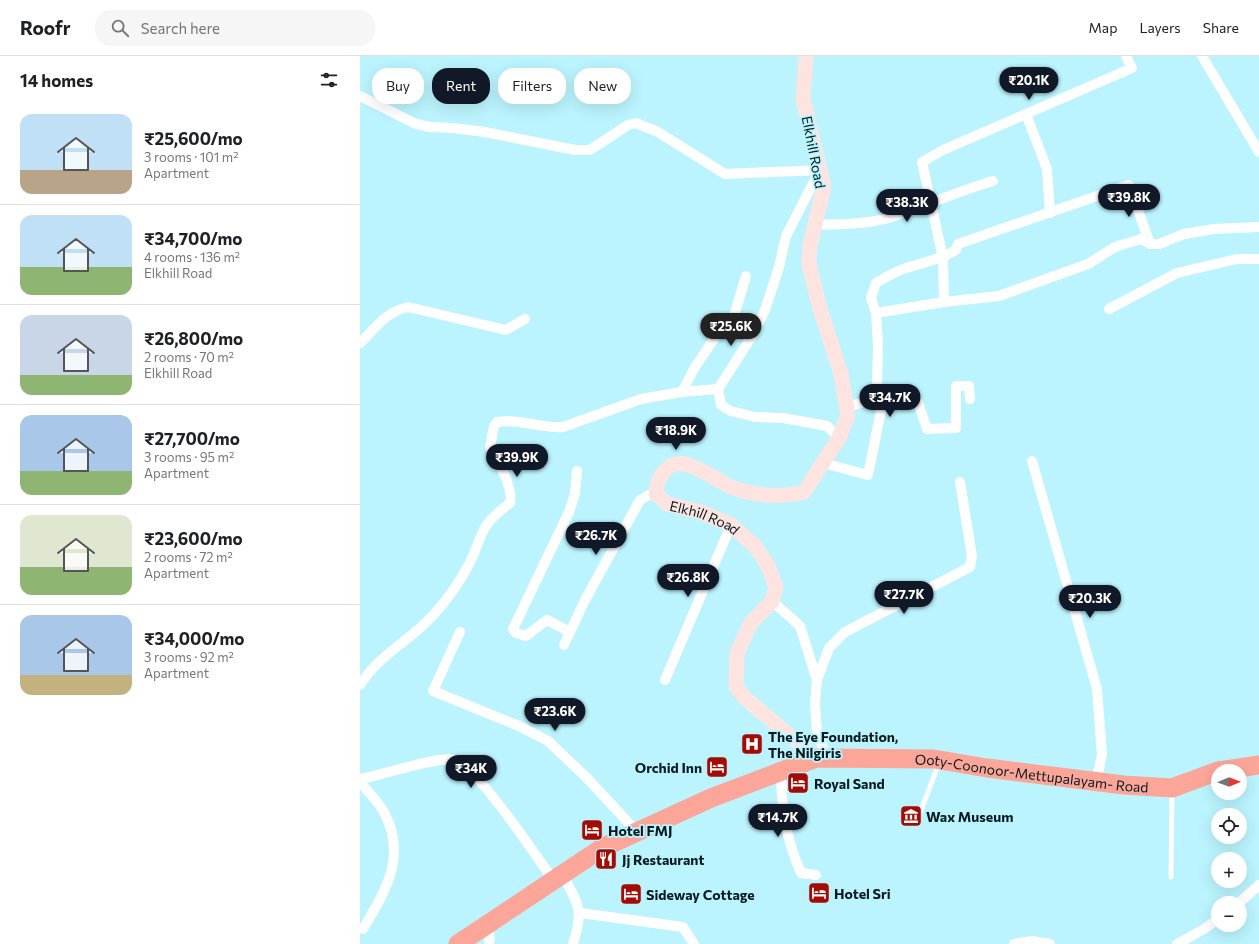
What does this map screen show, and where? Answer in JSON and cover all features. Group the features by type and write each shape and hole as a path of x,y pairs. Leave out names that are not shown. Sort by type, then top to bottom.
{"highway":[{"name":"Ooty-Coonoor-Mettupalayam- Road","path":"458,944 602,848 710,798 781,770 821,758 940,760 987,768 1096,782 1172,788 1211,774"},
{"name":"Ooty-Coonoor-Mettupalayam- Road","path":"1247,767 1259,765"}],"street":[{"name":"Elkhill Road","path":"772,601 776,587 768,566 755,546 732,525 701,512 667,504 656,494 656,485 663,472 670,466 684,464 730,486 752,492 788,496 804,492 839,438 848,415 841,374 820,309 809,264 810,245 824,187 803,99 806,56"},
{"path":"944,302 943,258 922,162 943,150 1132,68 1126,56"},
{"path":"1202,56 1259,152"},
{"path":"360,96 416,124 430,127 485,132 575,150 590,150 628,125 636,123 658,132 724,174 820,170 786,236 779,267 765,310 754,333 718,389 721,405 731,411 755,417 783,418 816,423 827,426 839,438"},
{"path":"1026,114 1047,169 1050,213"},
{"path":"815,225 866,222 891,218 962,190 993,181"},
{"path":"846,406 868,400 877,390 878,345 876,313 871,298 876,283 905,268 943,258 956,250 958,244 1129,185 1150,244"},
{"path":"876,313 944,302 999,296 1088,264 1115,247 1141,238 1150,244 1159,244 1184,234 1214,229 1259,227"},
{"path":"1109,309 1177,273 1237,259 1259,259"},
{"path":"682,392 695,367 718,333 734,316 746,276"},
{"path":"360,343 382,319 396,310 408,307 506,330 524,319"},
{"path":"823,464 868,475 883,401 917,399 927,429 956,428 956,386 969,386 970,399"},
{"path":"360,685 366,674 385,656 418,632 436,613 468,567 485,527 495,515 510,503 502,467 490,447 494,426 497,422 512,421 550,428 563,426 641,399 682,392 718,389"},
{"path":"1032,461 1097,689 1102,755 1096,782"},
{"path":"570,632 547,620 526,636 516,633 513,629 570,512 575,494 577,471"},
{"path":"821,758 817,733 815,703 817,680 828,648 845,632 970,567 972,556 960,482"},
{"path":"564,645 599,574 640,500 656,491"},
{"path":"665,680 732,525"},
{"path":"817,680 800,626 772,601 751,623 737,653 736,687 746,699 821,758"},
{"path":"460,632 433,691 519,726 548,741 588,778 637,832"},
{"path":"363,929 392,876 395,849 391,830 385,813 360,781 439,760 455,760 470,769 522,836 575,898 580,913 579,926 573,944"},
{"path":"781,770 781,803 793,854 801,873 816,876"},
{"path":"1254,895 1259,885"},
{"path":"580,913 683,927 694,944"},
{"path":"1177,944 1211,924"},
{"path":"485,926 490,937 488,944"},
{"path":"1014,944 1032,941 1050,944"}],"lane":[{"path":"920,813 940,760"},
{"path":"1171,877 1172,788"}],"place":[{"name":"The Eye Foundation, The Nilgiris","path":"752,744"},
{"name":"Orchid Inn","path":"717,767"},
{"name":"Royal Sand","path":"798,783"},
{"name":"Wax Museum","path":"911,816"},
{"name":"Hotel FMJ","path":"592,830"},
{"name":"Jj Restaurant","path":"606,859"},
{"name":"Hotel Sri","path":"819,893"},
{"name":"Sideway Cottage","path":"631,894"}]}
